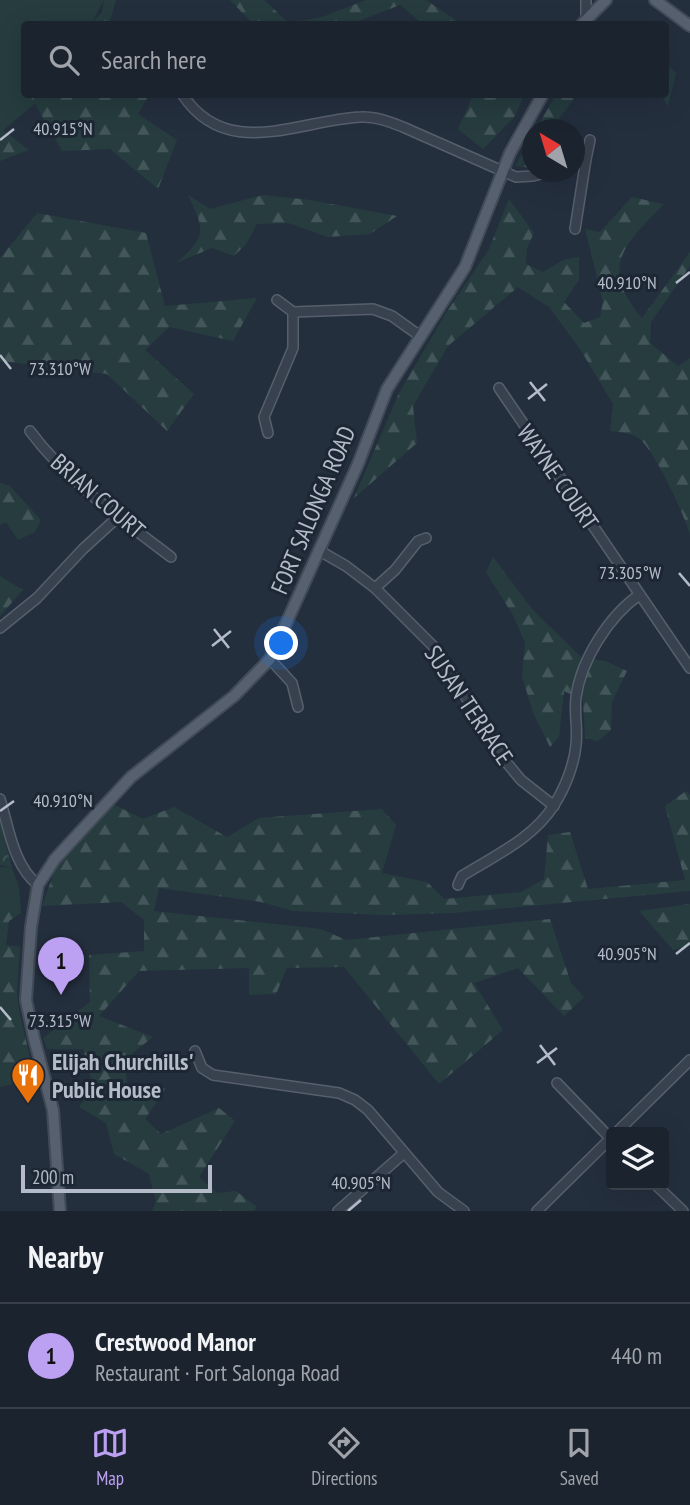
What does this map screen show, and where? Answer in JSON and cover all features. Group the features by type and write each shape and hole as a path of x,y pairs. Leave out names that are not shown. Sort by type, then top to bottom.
{"main road":[{"path":"585,21 606,0"},
{"path":"654,0 690,26"},
{"name":"FORT SALONGA ROAD","path":"60,1211 54,1110 26,1000 31,927 38,885 55,859 131,777 234,696 270,659 358,464 387,389 465,267 502,172 540,98"}],"street":[{"path":"584,21 586,0"},
{"path":"185,98 198,114 211,123 243,133 265,133 365,117 387,121 502,172 522,177"},
{"path":"575,229 590,140"},
{"path":"277,300 293,312 373,309 392,316 420,335"},
{"path":"268,433 264,417 293,348 293,312"},
{"name":"WAYNE COURT","path":"499,388 690,668"},
{"name":"BRIAN COURT","path":"30,431 45,451 118,517 170,557"},
{"path":"0,628 37,598 83,549 118,517"},
{"path":"375,588 395,570 418,541 426,538"},
{"name":"SUSAN TERRACE","path":"320,551 375,588 444,660 507,762 521,780 554,806"},
{"path":"458,885 462,876 534,828 554,806 569,772 576,745 576,698 586,666 607,626 616,614 639,595"},
{"path":"270,659 292,683 298,707"},
{"path":"0,799 19,861 29,878 38,885"},
{"path":"195,1051 202,1068 213,1075 320,1089 355,1100 368,1110 438,1192 464,1211"},
{"path":"622,1127 690,1060"},
{"path":"557,1083 606,1133"},
{"path":"537,1211 606,1143"},
{"path":"338,1211 404,1153"},
{"path":"661,1190 683,1211"}],"green space":[{"path":"0,0 104,0 93,21 21,21 21,98 41,98 0,133"},
{"path":"104,0 116,0 110,21 93,21 102,13"},
{"path":"230,0 264,0 287,21 250,21"},
{"path":"366,0 426,0 457,21 419,21 400,5 359,21 300,21 322,17"},
{"path":"669,66 676,73 668,106 663,98 669,98"},
{"path":"32,98 147,98 138,114 177,140 158,189 110,149 62,151"},
{"path":"472,98 523,98 515,116 483,149 458,129"},
{"path":"554,98 575,98 559,119 542,119"},
{"path":"0,128 29,150 0,161"},
{"path":"522,154 522,167 515,166"},
{"path":"188,195 210,209 263,195 310,200 397,216 370,234 328,237 288,223 257,224 246,244 234,256 212,248 176,263 193,246 200,232 198,217"},
{"path":"632,197 664,204 628,244 619,270 621,284 642,318 690,252 690,266 651,322 650,343 678,366 690,358 690,535 668,482 644,443 637,437 610,431 613,404 580,349 549,307 518,287 448,346 413,406 417,443 354,498 399,393 446,313 489,249 509,199 534,233 527,248 526,264 543,272 563,260 579,257 579,280 564,302 584,323 600,317 603,302 585,229 600,232"},
{"path":"37,213 146,233 165,306 257,298 233,341 169,327 145,350 194,394 167,431 107,374 0,361 0,258"},
{"path":"0,483 10,486 41,520 35,532 18,540 6,522 0,525"},
{"path":"493,557 532,609 581,657 605,661 627,671 612,702 611,730 598,741 585,738 583,700 564,691 559,737 550,747 533,713 522,676 525,643 514,617 486,572"},
{"path":"0,576 23,590 0,616"},
{"path":"686,791 690,795 690,891 453,913 384,915 293,911 261,902 159,888 154,911 321,929 346,940 550,919 571,983 584,997 564,1016 518,968 474,983 503,1030 439,1084 344,967 287,968 276,994 249,995 249,968 139,971 99,1016 153,1037 125,1059 127,1085 166,1088 145,1119 161,1134 219,1108 235,1121 199,1177 217,1193 236,1191 257,1207 254,1211 152,1211 156,1202 149,1174 114,1154 106,1123 79,1107 93,1086 83,1049 47,1049 43,1038 90,1002 89,955 144,951 144,920 121,902 42,906 56,867 113,804 143,819 174,807 227,837 259,818 382,809 396,825 382,873 427,882 444,899 521,892 544,879 548,835 570,832 588,889 685,880 665,806"},
{"path":"0,822 12,868 0,865"},
{"path":"0,867 12,868 19,887 0,898"},
{"path":"19,887 21,913 9,921 6,945 20,947 17,991 19,1010 35,1079 0,1087 0,898"},
{"path":"690,904 690,946 673,950 639,911"}],"place":[{"name":"Crestwood Manor","path":"61,995"},
{"name":"Elijah Churchills' Public House","path":"28,1105"}]}
